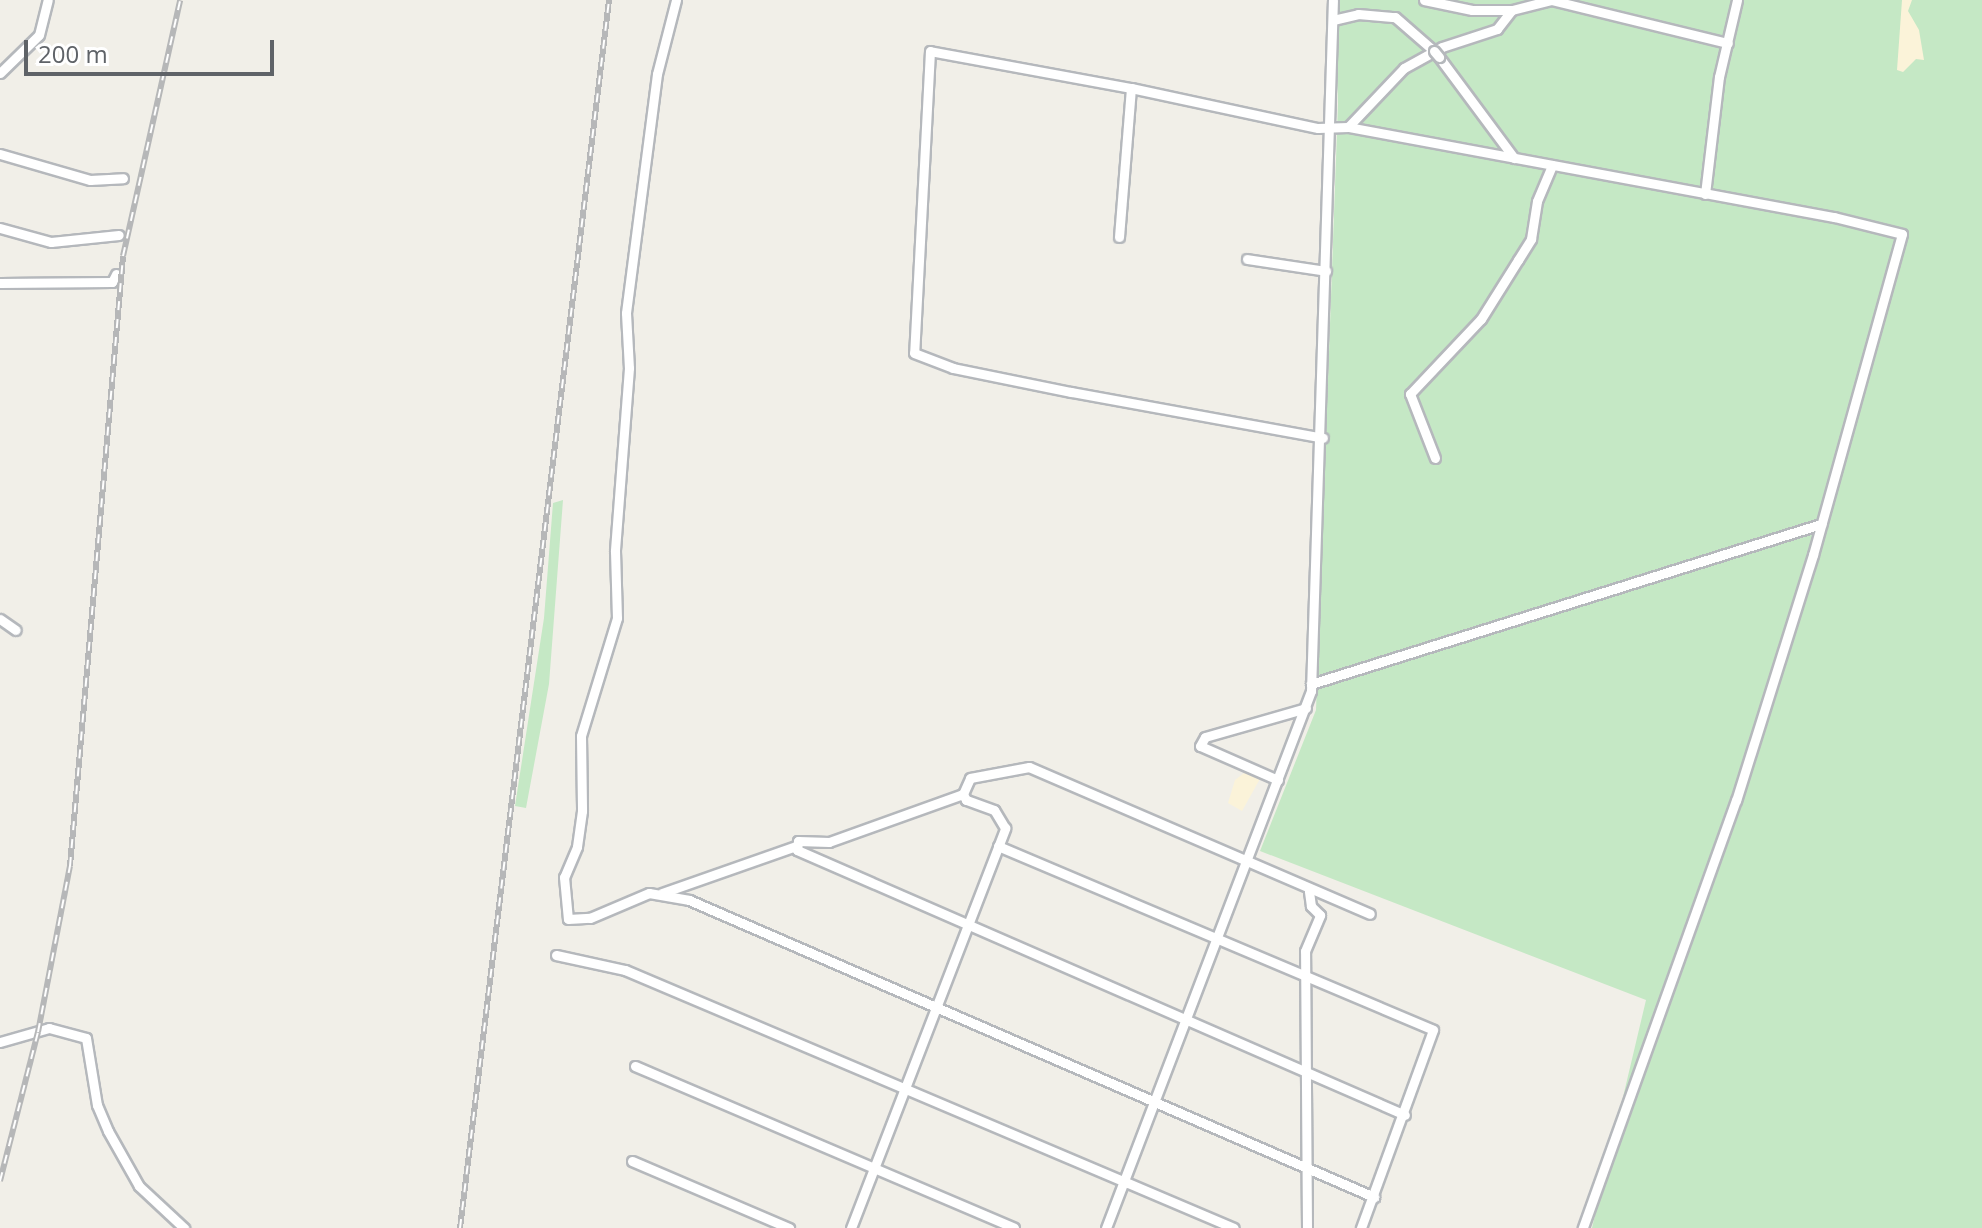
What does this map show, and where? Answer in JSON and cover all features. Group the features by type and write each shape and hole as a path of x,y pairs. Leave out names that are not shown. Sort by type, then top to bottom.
{"street":[{"path":"0,73 39,35 48,0"},
{"path":"676,0 657,74 626,313 630,351 615,551 617,618 585,717 582,811 577,847 564,877 568,919 590,918 649,893 689,900 940,1006 1374,1197"},
{"path":"1106,1228 1306,708 1311,684 1323,438 1333,0"},
{"path":"1424,0 1492,12 1551,0 1728,43"},
{"path":"1705,194 1719,77 1737,0"},
{"path":"1348,127 1404,68 1442,47 1497,29 1512,10"},
{"path":"1333,20 1358,14 1395,17 1437,54 1514,158"},
{"path":"1323,438 953,368 914,353 930,51 1131,88 1318,128 1330,124 1348,127 1902,234 1821,524 1684,954 1583,1228"},
{"path":"1119,237 1131,88"},
{"path":"0,154 90,180 123,178"},
{"path":"1435,458 1410,394 1481,319 1518,260 1531,239 1537,201 1552,165"},
{"path":"0,228 51,242 119,235"},
{"path":"1247,259 1326,271"},
{"path":"0,283 112,282 116,274"},
{"path":"1311,684 1821,524"},
{"path":"0,619 16,630"},
{"path":"1278,780 1200,746 1205,737 1306,708"},
{"path":"963,794 966,783 981,773 1029,767 1247,860 1309,891 1370,914"},
{"path":"662,893 796,846 798,841 829,842 963,794"},
{"path":"851,1228 940,1006 998,846 1003,817 972,805 963,794"},
{"path":"796,846 800,853 968,928 1405,1115"},
{"path":"998,846 1216,941 1433,1030 1405,1115 1361,1228"},
{"path":"1307,1228 1305,951 1320,915 1311,906 1309,891"},
{"path":"556,955 625,970 909,1086 1234,1228"},
{"path":"0,1042 49,1028 86,1038 97,1105 108,1131 139,1186 184,1228"},
{"path":"635,1066 1014,1228"},
{"path":"632,1161 789,1228"}],"green space":[{"path":"1335,0 1982,0 1982,1228 1592,1228 1646,1000 1260,851 1316,710 1338,104"},
{"path":"563,500 549,684 526,808 515,806 544,618 553,503"}],"sand":[{"path":"1902,0 1912,0 1908,11 1919,30 1924,60 1916,59 1903,72 1897,70"},
{"path":"1248,770 1261,777 1242,811 1228,803 1235,780"}],"railway":[{"path":"0,1181 38,1032 70,866 123,256 180,0"},
{"path":"460,1228 609,0"}]}
